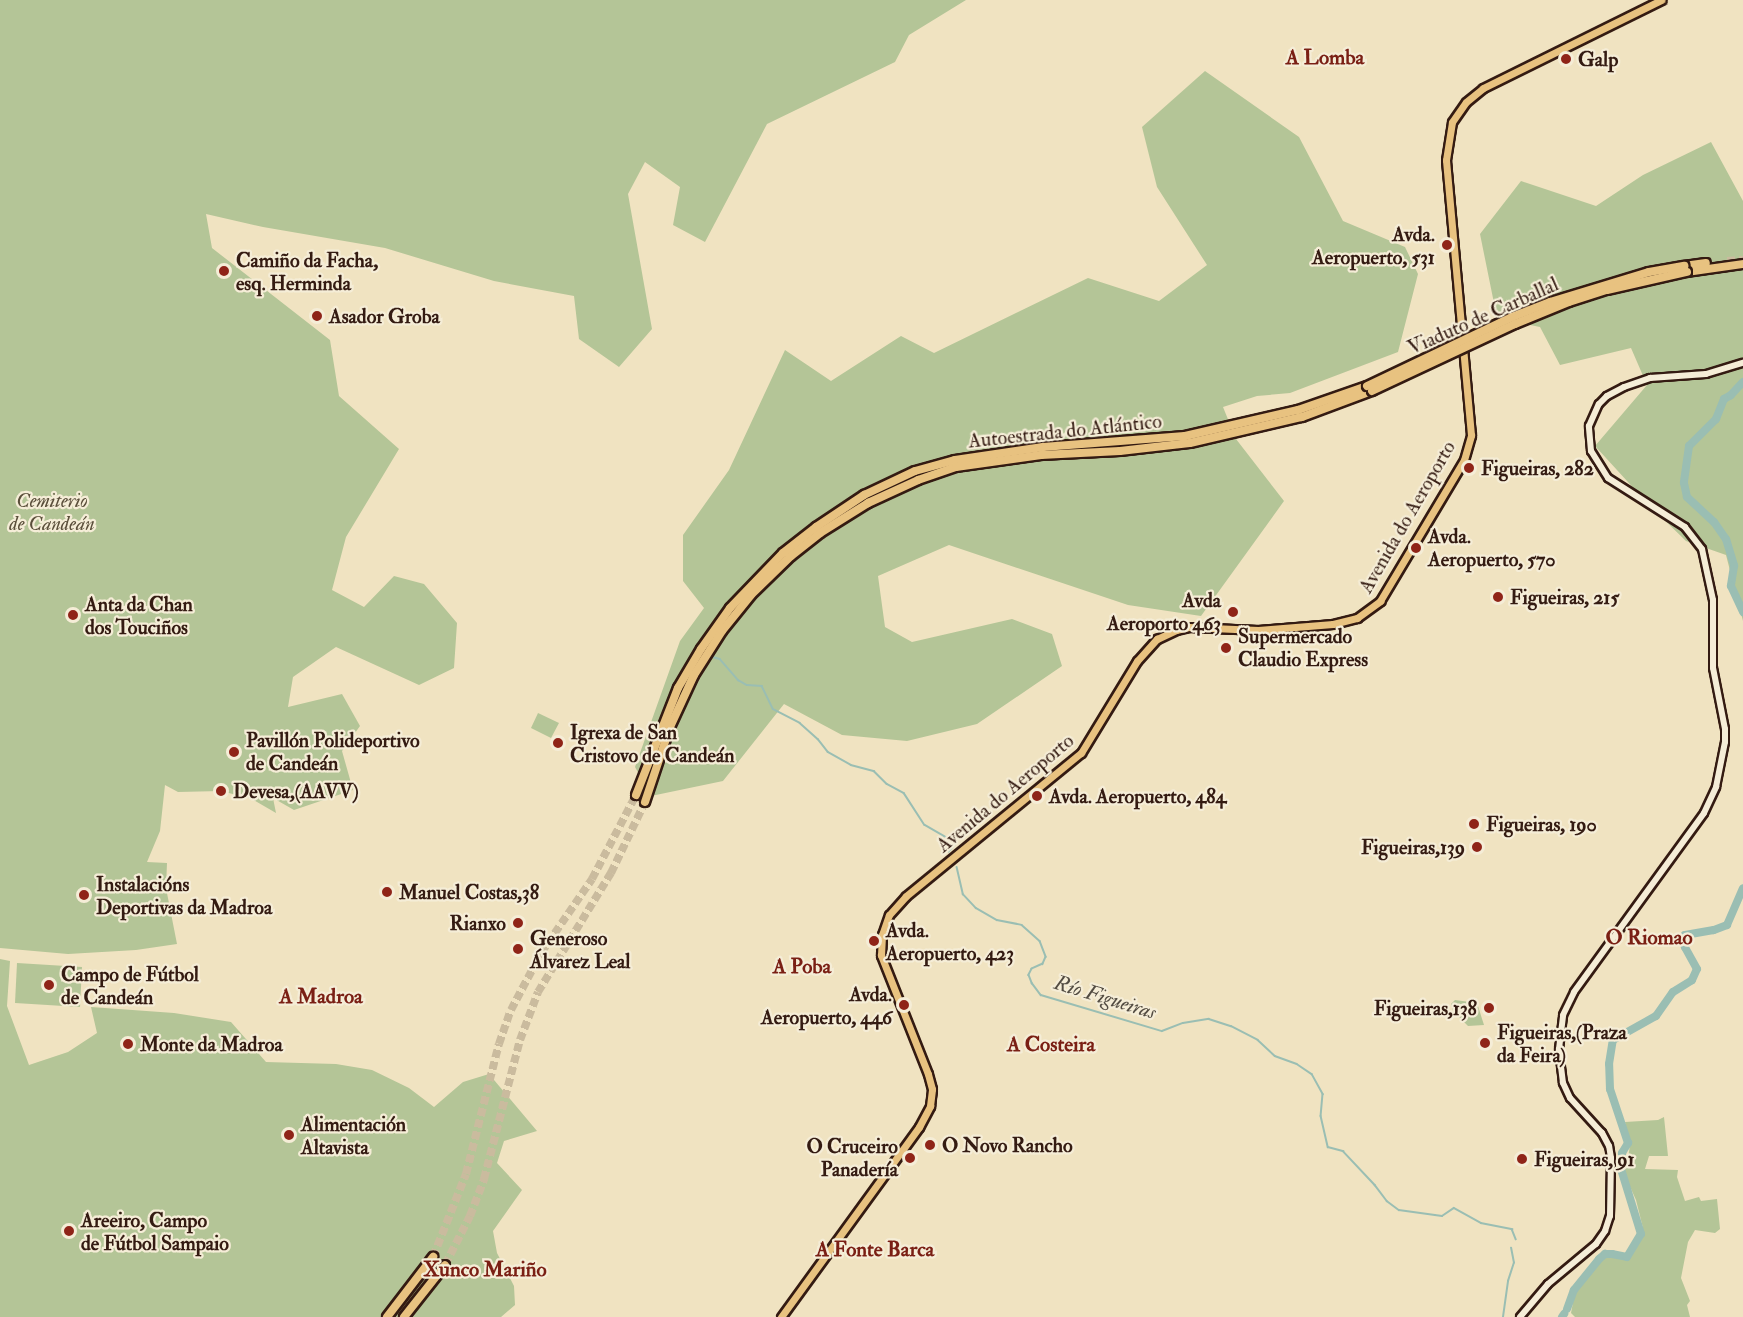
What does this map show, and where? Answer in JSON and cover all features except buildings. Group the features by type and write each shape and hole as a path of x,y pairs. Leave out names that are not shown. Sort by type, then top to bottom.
{"highway":[{"path":"1686,269 1727,261"},
{"path":"1686,269 1743,264"},
{"name":"Viaduto de Carballal","path":"1370,389 1569,302 1686,269"},
{"name":"Autoestrada do Atlántico","path":"636,795 678,688 691,673 733,610 820,533 868,503 918,480 956,467 996,460 1120,451 1202,441 1302,417 1370,389"},
{"name":"Autoestrada do Atlántico","path":"645,801 691,673"},
{"path":"387,1317 433,1257"},
{"path":"404,1317 445,1265"}],"main road":[{"name":"Avenida do Aeroporto","path":"781,1317 920,1128 930,1106 932,1089 928,1074 882,961 881,940 891,913 906,896 1081,753 1137,661 1157,639 1189,627 1258,630 1333,624 1357,618 1380,601 1464,460 1471,435 1446,160 1452,122 1466,102 1483,88 1661,0"},
{"path":"1520,1317 1540,1293 1596,1245 1605,1231 1611,1209 1609,1146 1602,1133 1570,1098 1563,1083 1558,1049 1563,1015 1574,992 1704,813 1716,787 1725,742 1725,729 1713,668 1713,600 1702,549 1685,528 1608,478 1591,451 1589,426 1599,404 1607,396 1624,387 1650,378 1706,374 1743,363"}],"green space":[{"name":"Cemiterio de Candeán","path":"0,0 966,0 909,35 895,62 767,124 705,242 673,225 680,187 645,162 628,194 652,329 619,367 579,339 574,296 494,281 385,248 263,227 206,214 212,248 330,340 339,396 399,449 346,537 332,590 364,607 394,576 424,584 457,623 454,668 419,685 336,647 293,677 288,707 342,694 360,726 342,751 353,790 294,810 273,798 276,813 252,799 221,791 178,792 165,785 160,831 147,862 167,863 166,888 177,944 136,950 68,954 0,948"},
{"path":"1205,71 1299,137 1343,221 1405,247 1418,274 1398,352 1290,393 1257,396 1223,407 1236,439 1284,501 1201,616 1128,605 949,545 878,576 885,627 912,642 1012,619 1052,634 1062,666 977,724 907,741 842,735 784,704 723,781 651,796 635,767 680,641 704,608 683,581 683,535 729,470 785,350 831,381 901,336 934,353 1088,278 1159,301 1207,265 1157,187 1142,127"},
{"path":"1711,142 1743,201 1743,621 1726,555 1686,541 1649,505 1595,446 1647,385 1631,348 1560,365 1540,327 1497,318 1480,234 1521,181 1596,206 1643,175"},
{"path":"538,713 559,723 551,738 531,728"},
{"path":"0,959 10,961 7,1006 29,1065 68,1052 97,1033 91,1007 174,1013 231,1022 266,1062 336,1064 372,1070 409,1088 434,1107 463,1082 489,1074 537,1131 504,1141 497,1163 522,1190 493,1231 497,1253 514,1286 515,1305 501,1317 0,1317"},
{"name":"Campo de Fútbol de Candeán","path":"17,963 82,967 80,1007 15,1003"},
{"path":"1455,1000 1477,1003 1484,1025 1468,1026 1453,1011 1451,1004"},
{"path":"1664,1117 1668,1156 1649,1156 1645,1169 1678,1170 1677,1177 1685,1201 1699,1197 1701,1201 1717,1199 1720,1229 1715,1233 1695,1230 1688,1242 1681,1278 1690,1301 1687,1305 1690,1317 1575,1317 1571,1313 1575,1292 1603,1259 1611,1256 1628,1260 1643,1235 1636,1200 1623,1171 1627,1165 1630,1145 1625,1122 1658,1120"}],"waterway":[{"path":"1743,382 1724,399 1716,419 1689,446 1684,483 1687,497 1714,522 1726,539 1734,566 1731,586 1743,612"},
{"name":"Río Figueiras","path":"709,656 720,659 738,680 747,685 762,686 773,709 800,723 818,739 828,752 851,765 874,771 887,784 904,793 925,825 953,841 955,845 949,852"},
{"name":"Río Figueiras","path":"957,867 963,894 976,908 997,920 1022,925 1040,941 1046,957 1043,964 1032,969 1029,975 1041,995 1162,1031 1183,1023 1209,1019 1231,1026 1258,1040 1275,1056 1297,1064 1312,1074 1323,1094 1321,1116 1328,1147 1343,1151 1387,1201 1399,1210 1442,1216 1454,1208 1481,1223 1512,1229 1516,1239"},
{"path":"1567,1309 1574,1290 1599,1259 1605,1254 1627,1257 1641,1234 1621,1169 1622,1153 1628,1143 1610,1089 1609,1064 1613,1040 1656,1016 1673,992 1692,980 1697,969 1685,947 1685,935 1714,930 1727,925 1743,888"},
{"name":"Río Figueiras","path":"1503,1317 1508,1281 1514,1263 1511,1248"}],"tunnel":[{"path":"1727,261 1743,260"},
{"path":"433,1257 466,1174 499,1044 511,1010 541,953 592,879 636,795"},
{"path":"445,1265 470,1216 484,1179 520,1040 538,992 611,873 645,802"}],"place":[{"name":"Galp","path":"1566,59"},
{"name":"Avda. Aeropuerto, 531","path":"1447,245"},
{"name":"Camiño da Facha, esq. Herminda","path":"224,271"},
{"name":"Asador Groba","path":"317,316"},
{"name":"Figueiras, 282","path":"1469,468"},
{"name":"Avda. Aeropuerto, 570","path":"1416,548"},
{"name":"Figueiras, 215","path":"1498,597"},
{"name":"Avda Aeroporto 463","path":"1233,612"},
{"name":"Anta da Chan dos Touciños","path":"73,615"},
{"name":"Supermercado Claudio Express","path":"1226,648"},
{"name":"Igrexa de San Cristovo de Candeán","path":"558,743"},
{"name":"Pavillón Polideportivo de Candeán","path":"234,752"},
{"name":"Devesa,(AAVV)","path":"221,791"},
{"name":"Avda. Aeropuerto, 484","path":"1037,796"},
{"name":"Figueiras, 190","path":"1474,824"},
{"name":"Figueiras,139","path":"1477,847"},
{"name":"Manuel Costas,38","path":"387,892"},
{"name":"Instalacións Deportivas da Madroa","path":"84,895"},
{"name":"Rianxo","path":"518,923"},
{"name":"Avda. Aeropuerto, 423","path":"874,941"},
{"name":"Generoso Álvarez Leal","path":"518,949"},
{"name":"Campo de Fútbol de Candeán","path":"49,985"},
{"name":"Avda. Aeropuerto, 446","path":"904,1005"},
{"name":"Figueiras,138","path":"1489,1008"},
{"name":"Figueiras,(Praza da Feira)","path":"1485,1043"},
{"name":"Monte da Madroa","path":"128,1044"},
{"name":"Alimentación Altavista","path":"289,1135"},
{"name":"O Novo Rancho","path":"930,1145"},
{"name":"O Cruceiro Panadería","path":"910,1158"},
{"name":"Figueiras, 91","path":"1522,1159"},
{"name":"Areeiro, Campo de Fútbol Sampaio","path":"69,1231"}],"district":[{"name":"A Lomba","path":"1325,58"},
{"name":"O Riomao","path":"1649,938"},
{"name":"A Poba","path":"802,967"},
{"name":"A Madroa","path":"321,997"},
{"name":"A Costeira","path":"1051,1045"},
{"name":"A Fonte Barca","path":"875,1250"},
{"name":"Xunco Mariño","path":"485,1270"}]}
